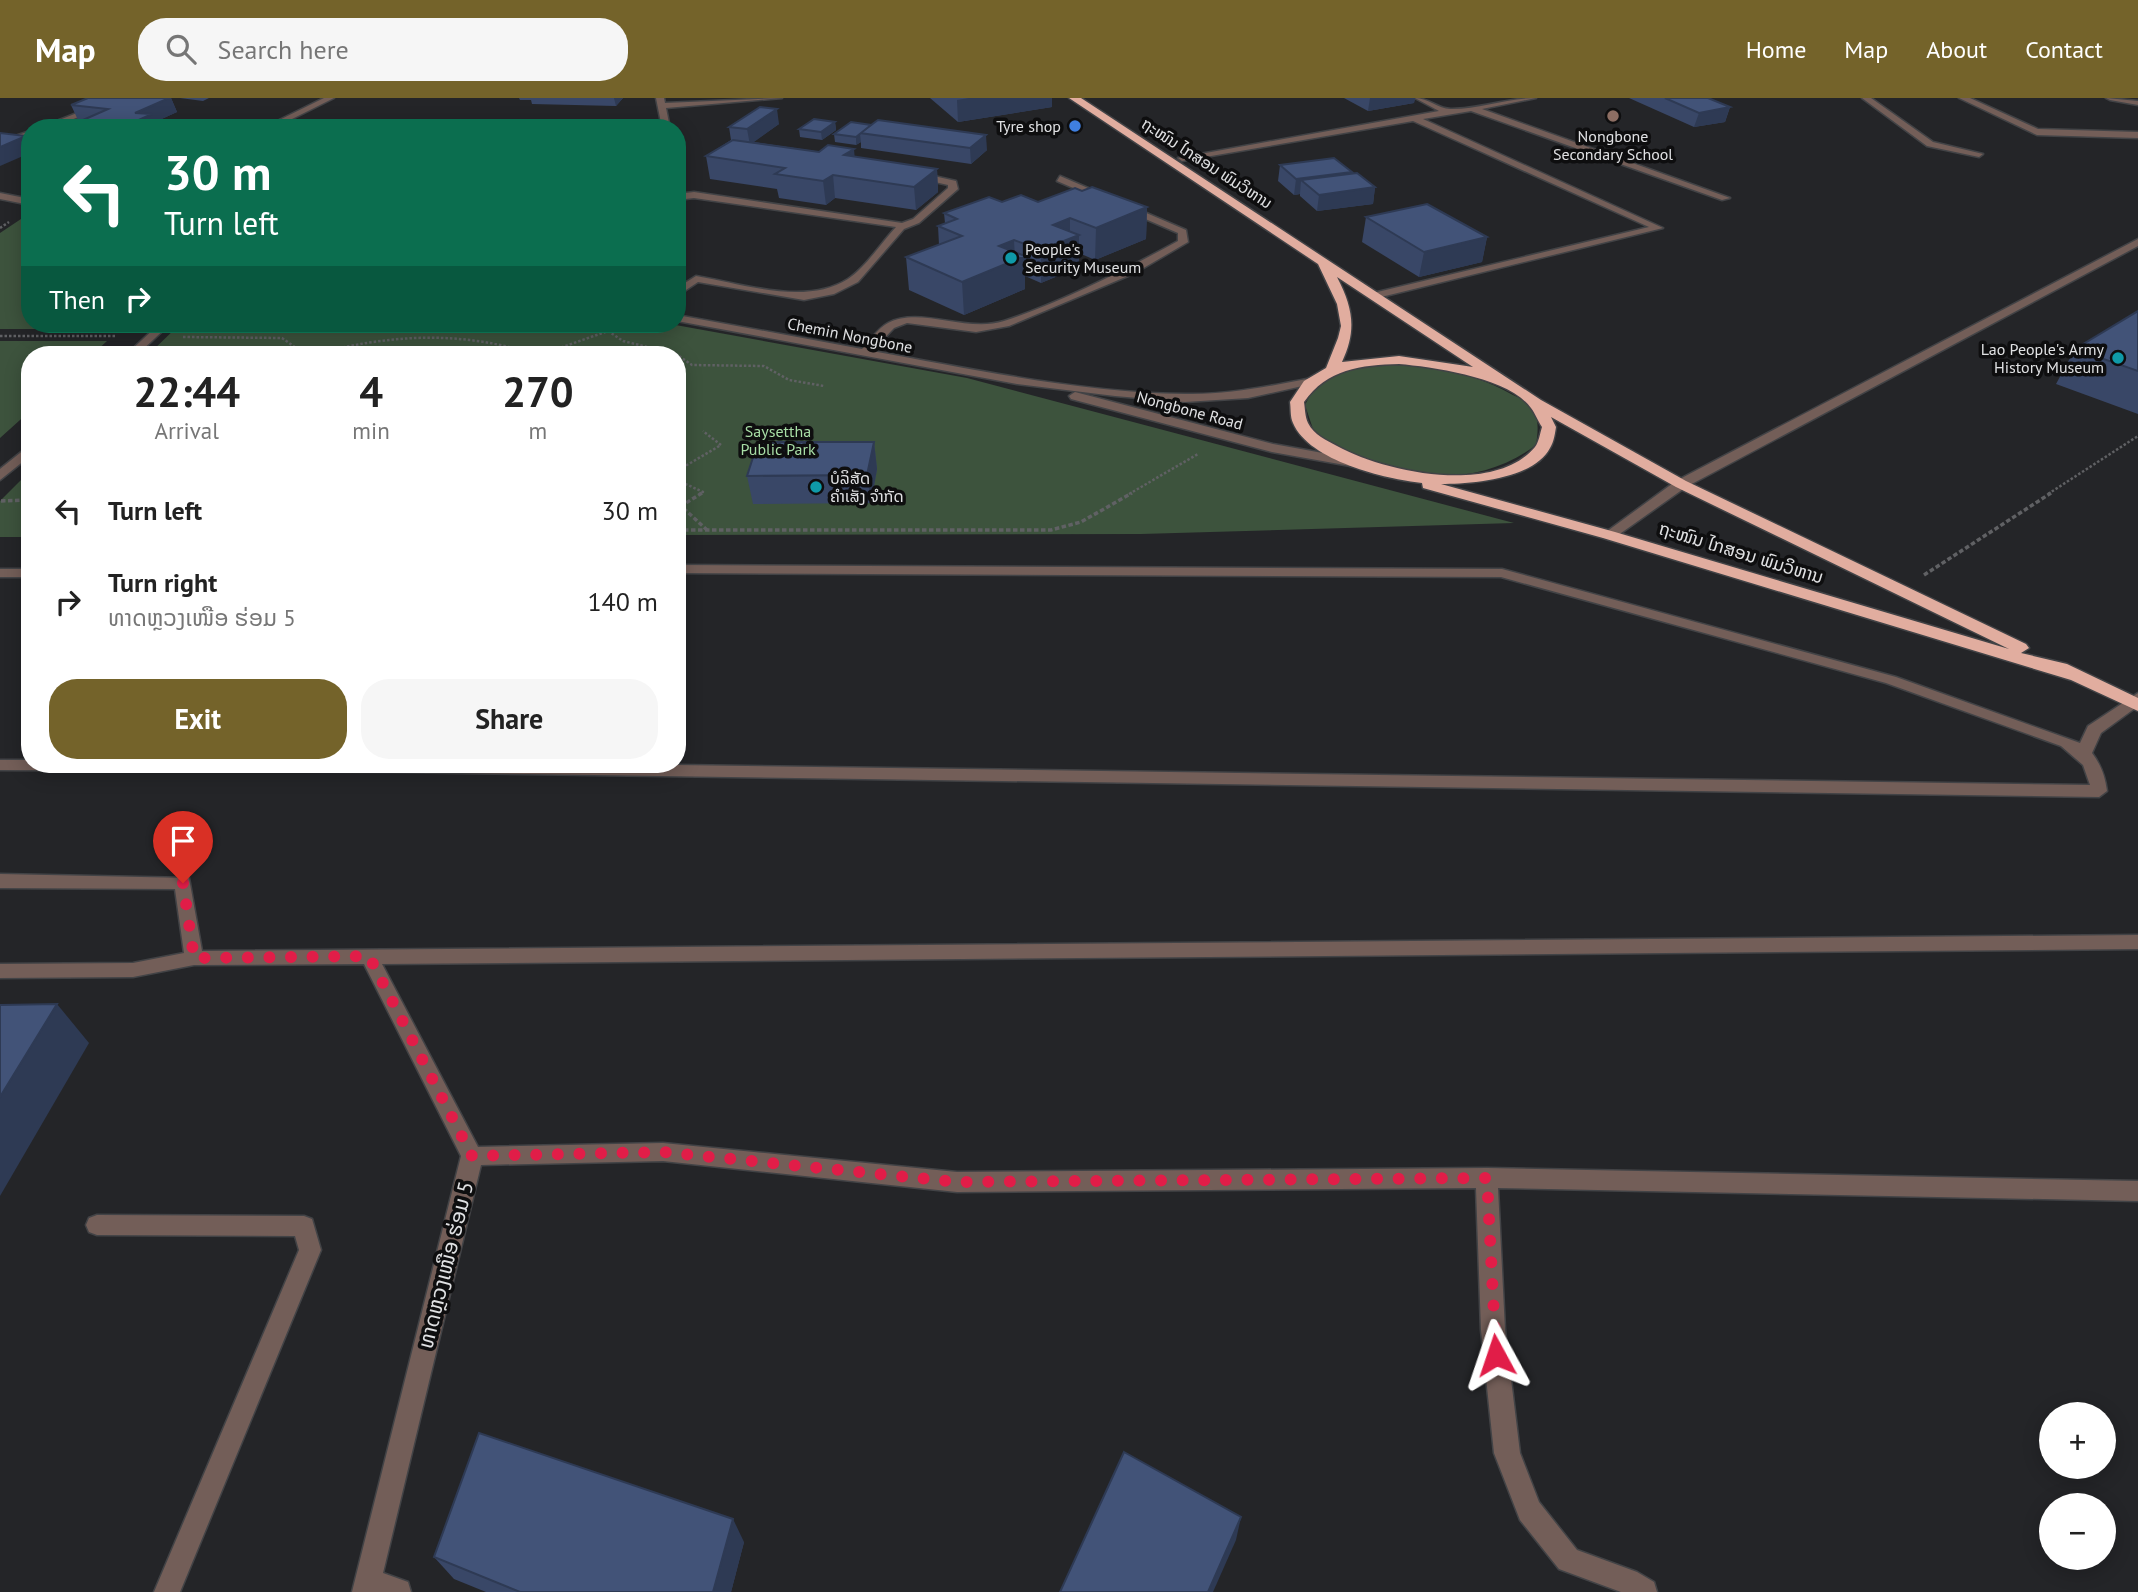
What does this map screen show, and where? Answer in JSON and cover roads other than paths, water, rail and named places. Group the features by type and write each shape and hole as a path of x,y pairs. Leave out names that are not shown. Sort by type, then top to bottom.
{"highway":[{"name":"ຖະໜົນ ໄກສອນ ພົມວິຫານ","path":"1074,98 1321,258 1373,296 1536,403 1681,484 2074,675 2136,702"},
{"name":"ຖະໜົນ ໄກສອນ ພົມວິຫານ","path":"1091,98 1301,234 1321,258 1348,312 1346,341 1332,370"},
{"path":"1508,386 1470,370 1429,362 1373,360 1332,370 1312,380 1297,402 1300,423 1313,439 1356,463 1395,475 1473,479 1518,467 1543,448 1549,426 1536,403"},
{"name":"ຖະໜົນ ໄກສອນ ພົມວິຫານ","path":"1395,475 1477,501 1609,535 2074,675"}],"street":[{"path":"67,119 122,98"},
{"path":"661,102 778,98"},
{"path":"1419,98 1449,113"},
{"path":"1182,158 1532,98"},
{"path":"1866,98 1930,144 1979,154"},
{"path":"1963,98 2037,132 2138,135"},
{"path":"2109,98 2138,103"},
{"path":"286,119 327,99"},
{"path":"1473,109 1725,198"},
{"path":"1373,296 1658,228 1415,119"},
{"path":"0,144 21,136"},
{"path":"686,277 804,297 830,292 854,280 901,227 928,212 953,189 953,183 903,174"},
{"path":"845,366 890,326 906,320 976,329 1005,324 1131,271 1183,242 1183,232 1060,179"},
{"path":"0,196 21,200"},
{"path":"686,196 897,223 901,227"},
{"path":"1609,535 1681,484 2138,242"},
{"path":"686,286 696,279"},
{"name":"Chemin Nongbone","path":"686,320 861,353 947,374 1017,381"},
{"path":"140,346 154,333"},
{"path":"1017,381 1185,398 1248,394 1312,380"},
{"name":"Nongbone Road","path":"1017,381 1225,436 1356,463"},
{"path":"0,476 21,457"},
{"path":"686,569 1502,573 1891,680 2067,742 2084,753 2098,773 2099,791 686,770"},
{"path":"0,573 21,573"},
{"path":"2084,753 2094,730 2136,702"},
{"path":"0,765 21,765"},
{"path":"0,881 183,883 194,958"},
{"path":"0,971 133,970 194,958 2138,942"},
{"path":"369,956 472,1156 663,1152 957,1182 1487,1178 2138,1191"},
{"name":"ທາດຫຼວງເໜືອ ຮ່ອມ 5","path":"367,1586 472,1156"},
{"path":"1487,1178 1493,1330 1507,1453 1529,1511 1568,1560 1628,1581 1644,1592"},
{"path":"97,1225 304,1226 310,1250 167,1592"},
{"path":"367,1586 398,1592"}],"place":[{"name":"Nongbone Secondary School","path":"1613,116"},
{"name":"Tyre shop","path":"1075,126"},
{"name":"People's Security Museum","path":"1011,258"},
{"name":"Lao People's Army History Museum","path":"2118,358"},
{"name":"ບໍລິສັດ ຄຳເສັງ ຈຳກັດ","path":"816,487"}],"park label":[{"name":"Saysettha Public Park","path":"778,440"}]}
